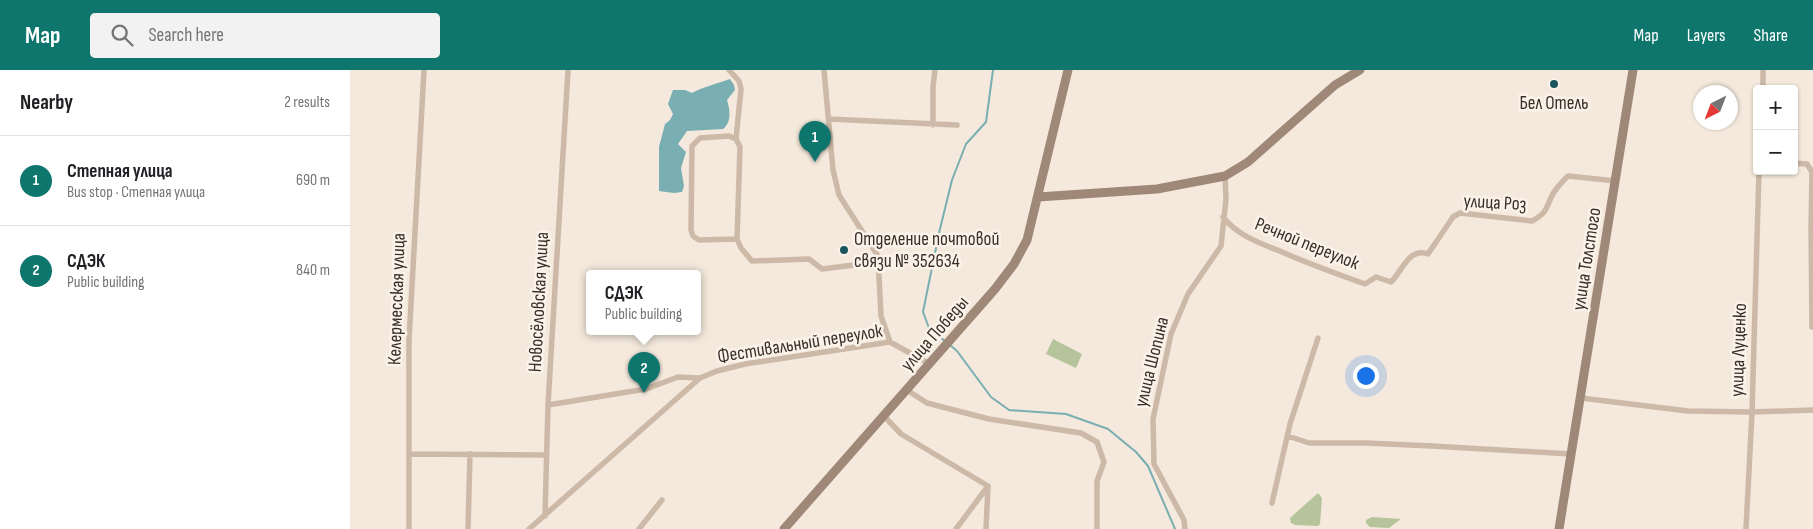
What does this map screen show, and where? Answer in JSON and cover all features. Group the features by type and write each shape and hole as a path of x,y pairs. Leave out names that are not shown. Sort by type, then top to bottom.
{"street":[{"name":"Келермесская улица","path":"410,529 409,340 424,70"},
{"name":"Новосёловская улица","path":"545,516 545,455 568,70"},
{"path":"729,70 739,81 741,89 736,139 740,147 737,239 741,248 752,261 809,259 822,269 862,264 879,265"},
{"path":"824,70 833,170 839,195 878,256 881,316 890,342"},
{"path":"933,125 935,70"},
{"name":"улица Победы","path":"784,529 953,338 1014,264 1026,240 1038,197 1068,70"},
{"path":"1038,197 1157,189 1225,176 1248,162 1335,85 1360,70"},
{"name":"улица Толстого","path":"1559,529 1634,70"},
{"path":"1763,70 1763,85"},
{"path":"829,119 957,125"},
{"path":"736,139 729,136 700,138 692,146 691,230 693,236 699,240 737,239"},
{"path":"1798,163 1807,164 1812,172 1812,327"},
{"name":"улица Луценко","path":"1746,529 1752,412 1759,175"},
{"name":"улица Шопина","path":"1185,529 1184,520 1154,464 1153,419 1171,334 1188,294 1221,246 1226,198 1225,176"},
{"name":"улица Роз","path":"1428,254 1453,217 1460,212 1532,221 1542,216 1554,192 1568,176 1616,180"},
{"name":"Речной переулок","path":"1223,217 1229,225 1247,238 1365,284 1376,277 1391,282 1411,255 1416,252 1428,254"},
{"path":"1272,503 1290,424 1318,338"},
{"name":"Фестивальный переулок","path":"545,516 622,445 700,378 745,364 890,342 930,364"},
{"name":"Фестивальный переулок","path":"548,404 646,389 678,377 700,378"},
{"path":"907,390 927,403 989,419 1081,433 1097,442 1104,462 1097,481 1096,529"},
{"path":"1580,398 1688,411 1752,412 1813,410"},
{"path":"884,416 901,434 988,486"},
{"path":"1288,436 1309,443 1366,443 1571,454"},
{"path":"409,454 545,455"},
{"path":"468,529 470,454"},
{"path":"956,529 988,486"},
{"path":"986,529 988,486"},
{"path":"639,529 662,500"},
{"path":"529,529 545,516"}],"green space":[{"path":"1053,339 1082,354 1076,368 1046,354"},
{"path":"1318,493 1322,498 1320,524 1318,526 1295,525 1291,523 1290,518"},
{"path":"1372,517 1401,519 1389,528 1370,527 1366,520"}],"water":[{"path":"730,79 735,90 727,100 730,116 728,123 723,129 687,131 678,144 686,152 681,168 684,186 682,192 659,191 659,147 665,124 673,114 668,104 673,90 685,90 692,93"}],"waterway":[{"path":"946,342 929,328 923,312 952,180 966,144 986,122 993,70"},
{"path":"950,345 957,351 991,397 1009,410 1066,414 1108,429 1136,452 1148,466 1175,529"}],"place":[{"name":"Бел Отель","path":"1554,84"},
{"name":"Степная улица","path":"815,162"},
{"name":"Отделение почтовой связи № 352634","path":"844,250"},
{"name":"СДЭК","path":"644,393"}]}
